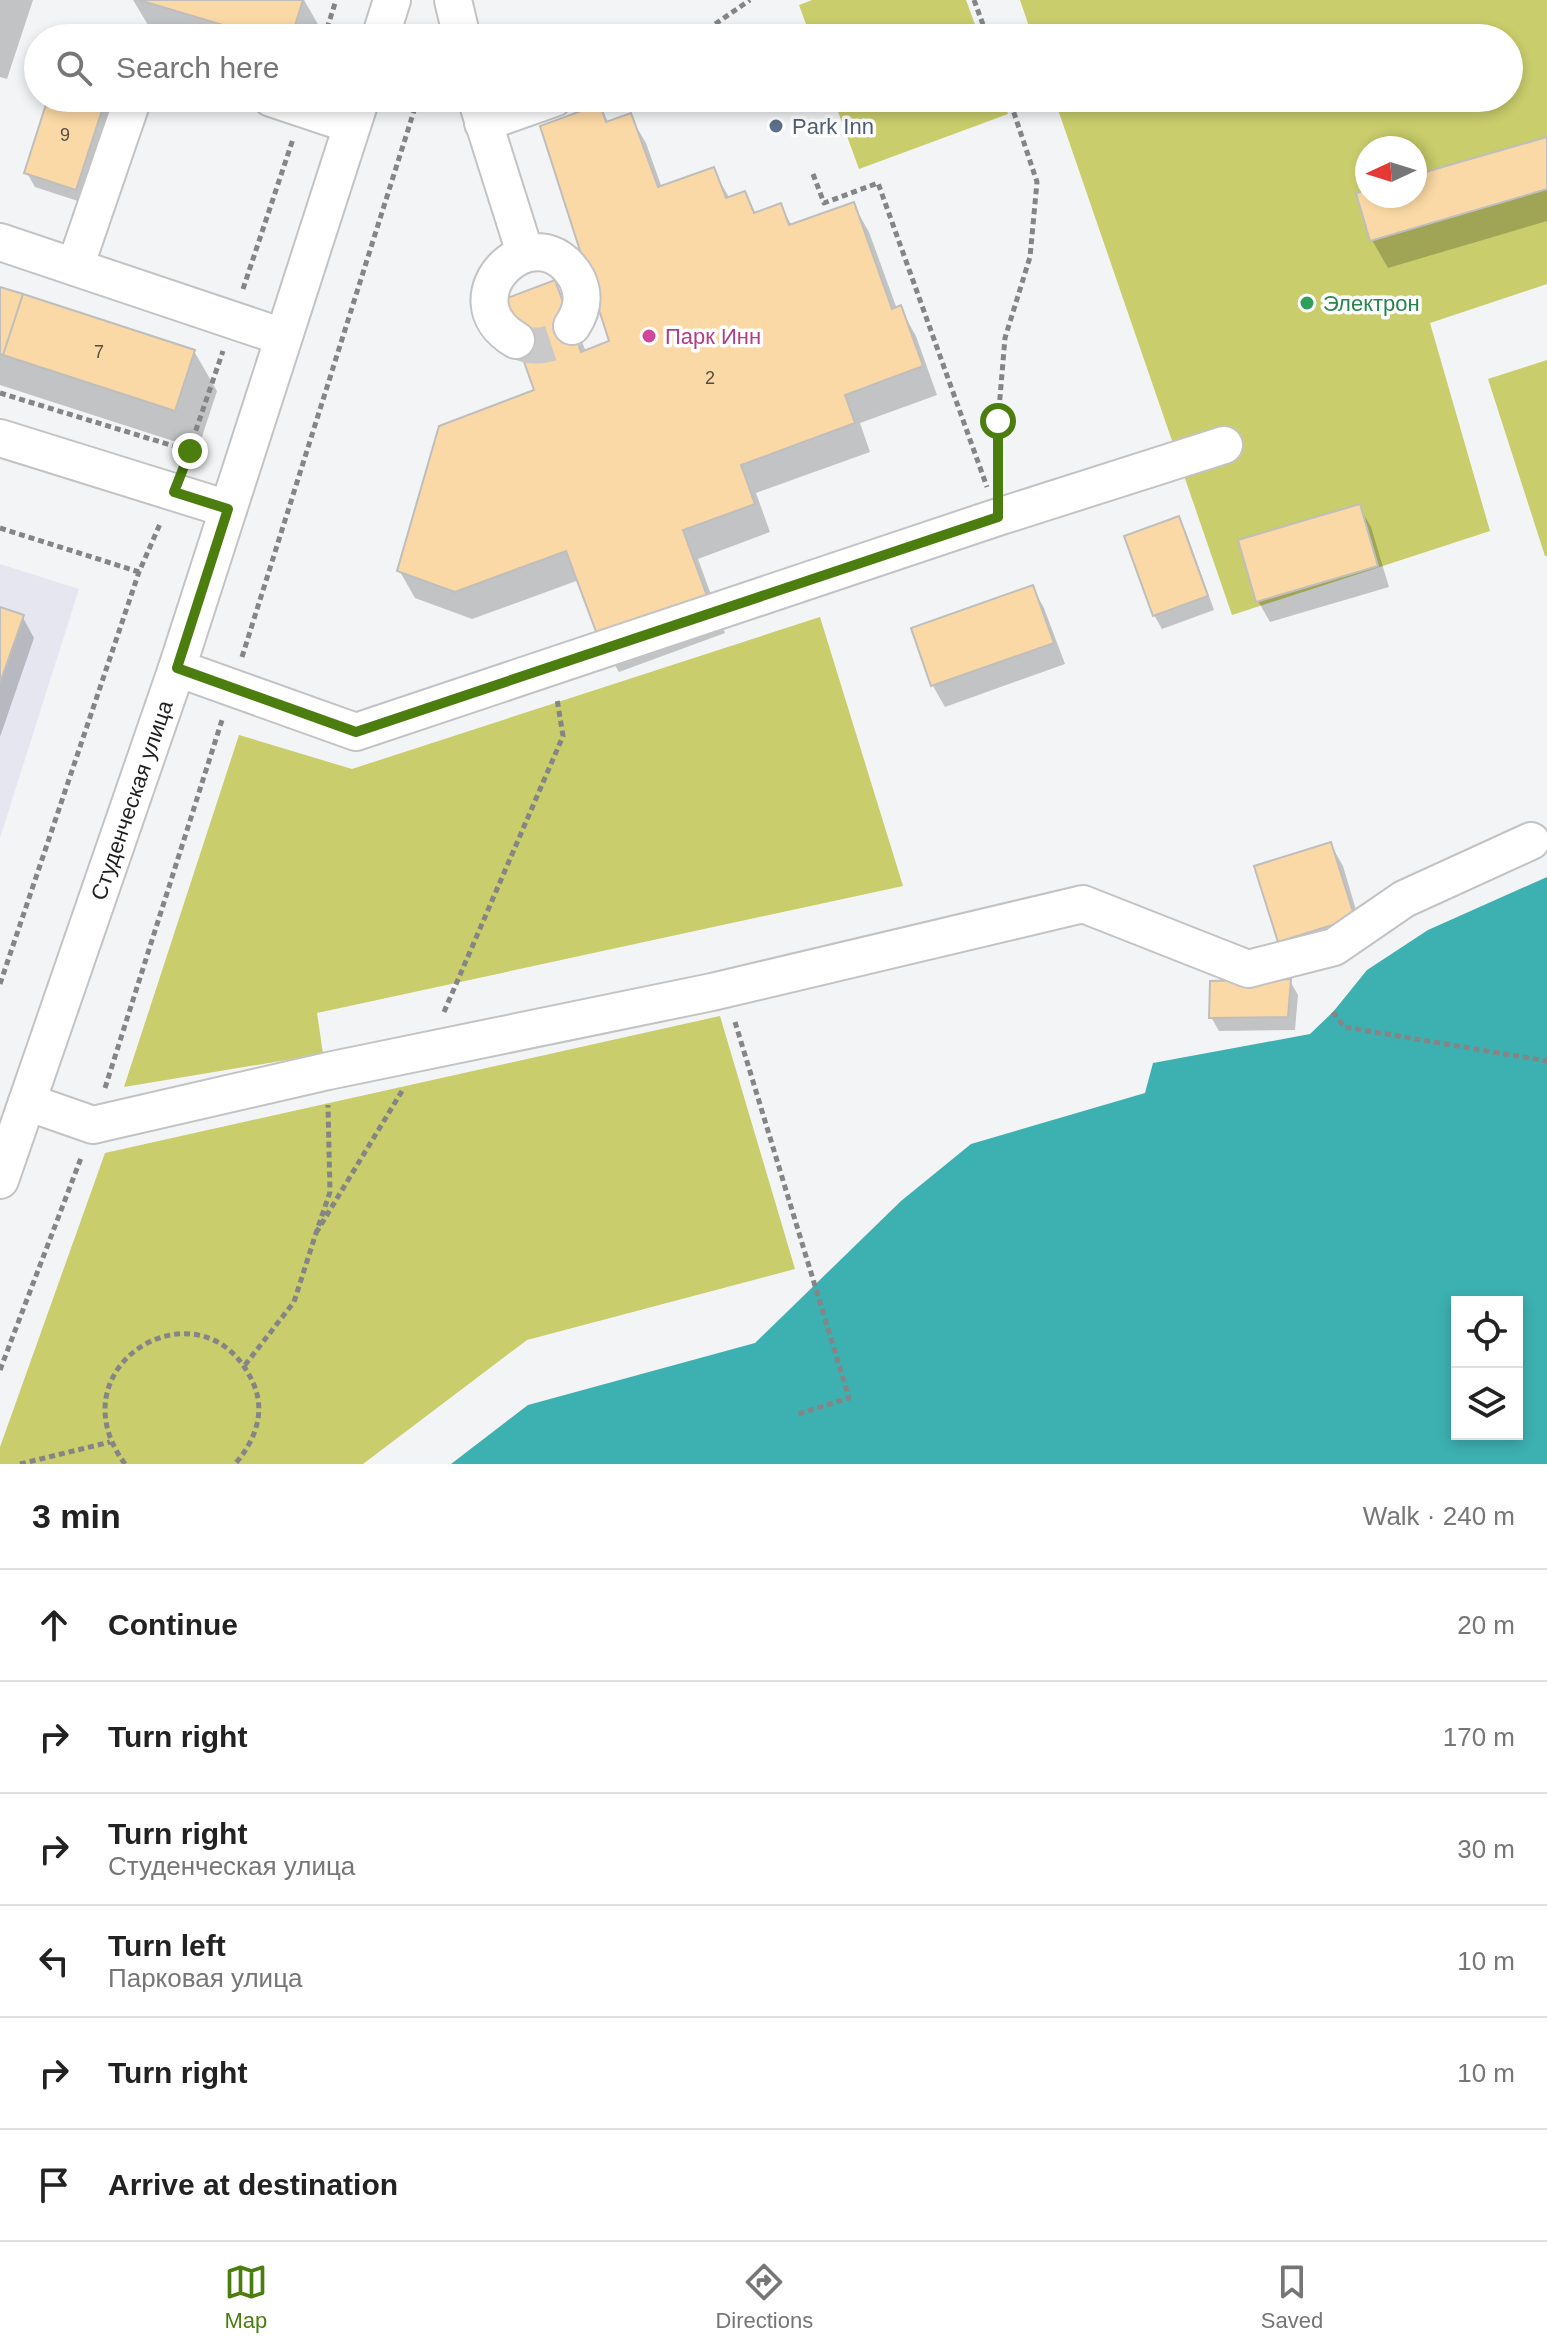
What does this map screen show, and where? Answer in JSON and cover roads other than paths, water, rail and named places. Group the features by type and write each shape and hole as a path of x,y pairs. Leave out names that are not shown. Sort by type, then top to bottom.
{"street":[{"path":"384,24 392,0"},
{"path":"453,0 459,24"},
{"path":"75,267 128,112"},
{"name":"Студенческая улица","path":"0,1180 177,668 356,112"},
{"path":"480,112 525,253"},
{"path":"0,242 283,337"},
{"path":"516,340 502,331 490,310 491,286 503,265 525,253 549,254 570,267 581,288 581,312 572,326"},
{"path":"0,438 228,509"},
{"path":"177,668 356,732 998,517 1224,445"},
{"path":"27,1102 93,1125 328,1071 725,988 1083,904 1248,969 1334,947 1404,899 1531,841"}],"water":[{"path":"1547,877 1547,1464 451,1464 528,1405 755,1343 901,1201 971,1144 1145,1093 1153,1063 1310,1034 1333,1012 1367,970 1428,930"}],"tunnel":[{"path":"516,340 530,345 547,344 562,338 572,326"}],"place":[{"name":"Park Inn","path":"776,126"},
{"name":"Электрон","path":"1307,303"},
{"name":"Парк Инн","path":"649,336"}]}
